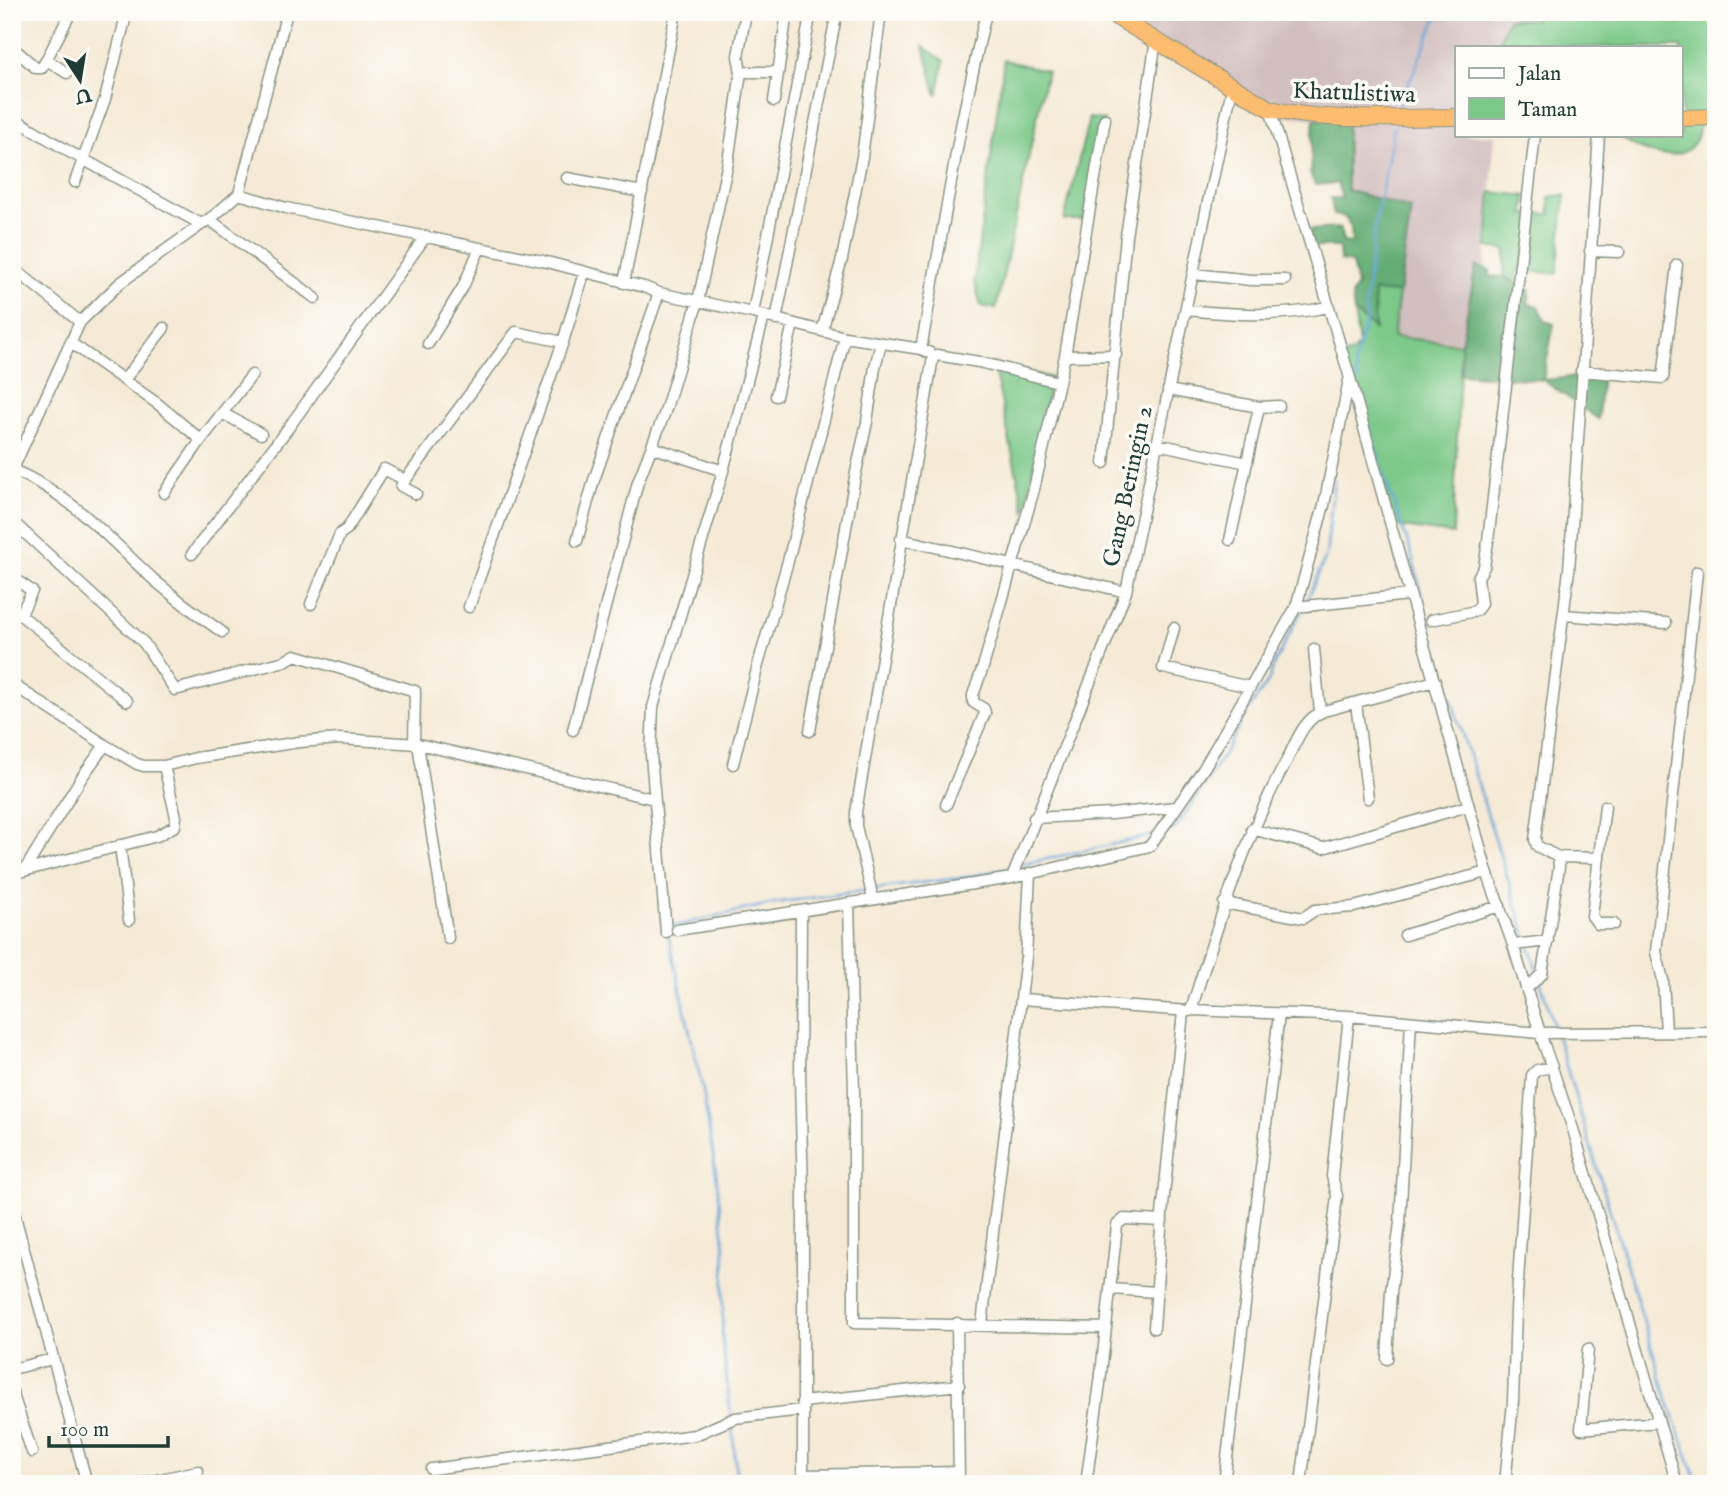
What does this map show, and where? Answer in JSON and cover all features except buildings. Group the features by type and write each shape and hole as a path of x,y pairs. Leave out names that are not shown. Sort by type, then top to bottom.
{"highway":[{"name":"Khatulistiwa","path":"1108,12 1270,109 1319,116 1455,117"},
{"path":"1682,118 1716,117"}],"street":[{"path":"12,47 36,68 45,64 71,12"},
{"path":"75,182 116,63 127,12"},
{"path":"222,632 153,578 68,500 13,468 80,322 120,283 239,194 287,12"},
{"path":"624,283 676,12"},
{"path":"573,730 635,495 665,412 698,301 728,162 741,72 738,56 746,12"},
{"path":"774,101 787,12"},
{"path":"753,313 811,12"},
{"path":"837,12 770,319 656,693 651,755 671,931 849,904 872,893 1014,870 1031,873 1153,844 1161,827 1203,768 1298,606 1324,505 1351,381"},
{"path":"822,331 842,260 862,157 881,12"},
{"path":"921,349 962,121 986,12"},
{"path":"1104,463 1127,225 1156,40"},
{"path":"45,64 67,73"},
{"path":"741,72 778,72"},
{"name":"Gang Beringin 2","path":"1014,870 1126,592 1232,88"},
{"path":"1270,109 1351,381 1487,872 1526,989 1551,1033 1552,1067 1573,1129 1677,1484"},
{"path":"12,117 84,159 205,221 293,276 315,298"},
{"path":"946,805 985,712 973,702 973,695 1032,493 1065,356 1105,119"},
{"path":"1431,620 1476,611 1480,604 1478,578 1484,567 1488,541 1535,136"},
{"path":"1599,136 1569,570 1535,840 1537,846 1558,857 1599,858"},
{"path":"567,178 642,192"},
{"path":"239,194 286,208 543,261 659,293 753,313 845,337 921,349 933,357"},
{"path":"192,554 281,438 426,236"},
{"path":"428,344 463,287 480,248"},
{"path":"1590,251 1619,252"},
{"path":"1581,371 1663,378 1677,265"},
{"path":"12,267 80,322"},
{"path":"470,607 563,342 584,273"},
{"path":"1193,274 1251,280 1285,280"},
{"path":"577,541 594,480 659,293"},
{"path":"1186,310 1245,315 1302,313 1328,307"},
{"path":"776,396 793,324"},
{"path":"124,380 164,328"},
{"path":"416,494 401,486 516,332 563,342"},
{"path":"733,764 845,337"},
{"path":"71,343 158,404 201,440"},
{"path":"810,731 881,343"},
{"path":"933,357 937,355 979,362 1058,382"},
{"path":"1065,356 1116,355"},
{"path":"872,893 858,839 856,812 933,357"},
{"path":"164,493 252,375"},
{"path":"1168,390 1259,407 1279,406"},
{"path":"1230,540 1259,407"},
{"path":"222,413 261,434"},
{"path":"1157,444 1247,463"},
{"path":"652,447 723,471"},
{"path":"311,604 340,534 347,528 384,469 405,480"},
{"path":"12,521 144,643 175,690 285,661 295,654 415,691 416,744 448,938"},
{"path":"901,539 1126,592"},
{"path":"1666,1031 1663,980 1656,952 1698,572"},
{"path":"12,577 32,591 22,616 127,701"},
{"path":"1298,606 1409,595"},
{"path":"1564,615 1666,622"},
{"path":"1174,628 1163,668 1250,687"},
{"path":"1314,649 1320,712"},
{"path":"1154,1328 1162,1222 1187,1011 1252,829 1310,718 1320,712 1435,681"},
{"path":"12,684 136,764 164,766 197,758 299,742 340,739 416,744 654,799"},
{"path":"1356,703 1368,798"},
{"path":"24,870 82,776 105,746"},
{"path":"12,874 158,836 175,826 176,817 164,766"},
{"path":"1252,829 1323,848 1348,843 1468,806"},
{"path":"1605,806 1592,918 1598,924 1614,924"},
{"path":"1034,818 1175,807"},
{"path":"120,845 129,920"},
{"path":"1526,989 1539,977 1548,941 1559,867 1558,857"},
{"path":"1224,903 1303,918 1315,910 1354,907 1487,872"},
{"path":"982,1324 1027,957 1031,873"},
{"path":"849,904 854,1092 854,1322 1106,1328"},
{"path":"1405,935 1500,906"},
{"path":"801,911 803,1480 959,1472"},
{"path":"1513,945 1548,941"},
{"path":"1021,999 1187,1011 1349,1016 1551,1033 1716,1032"},
{"path":"1224,1484 1279,1014"},
{"path":"1301,1484 1337,1196 1332,1176 1349,1016"},
{"path":"1387,1359 1391,1292 1400,1223 1411,1022"},
{"path":"1505,1484 1513,1402 1516,1310 1532,1075 1537,1070 1552,1067"},
{"path":"12,1205 88,1484 70,1484"},
{"path":"1086,1484 1118,1222 1125,1219 1162,1222"},
{"path":"1110,1289 1157,1292"},
{"path":"957,1324 959,1484"},
{"path":"1588,1349 1581,1429 1658,1422"},
{"path":"12,1369 53,1359"},
{"path":"431,1469 695,1434 731,1420 802,1406 959,1385"},
{"path":"12,1392 32,1452"},
{"path":"138,1484 198,1471"}],"shaded area":[{"path":"1100,12 1536,12 1535,20 1508,20 1497,46 1455,46 1455,136 1495,136 1485,267 1476,266 1461,344 1393,337 1411,209 1347,190 1346,121 1283,116 1237,102 1211,78 1158,39"}],"green space":[{"path":"1536,12 1716,12 1716,115 1700,116 1697,138 1681,153 1660,154 1637,147 1621,136 1682,136 1682,46 1497,46 1508,19 1535,20"},
{"path":"924,47 944,61 937,96"},
{"path":"1004,60 1047,71 996,309 981,306 974,281"},
{"path":"1089,118 1104,120 1084,220 1064,220"},
{"path":"1314,119 1347,120 1347,190 1411,209 1399,293 1374,291 1375,329 1354,312 1352,295 1357,285 1352,263 1340,261 1339,247 1313,247 1309,230 1340,228 1343,242 1352,243 1351,227 1345,217 1333,215 1331,198 1342,198 1337,183 1315,185 1310,173"},
{"path":"1491,192 1526,196 1524,214 1550,214 1549,197 1565,195 1557,274 1520,270 1516,282 1504,277 1506,250 1487,247"},
{"path":"1476,266 1490,270 1490,276 1504,277 1530,290 1528,304 1538,306 1545,321 1554,324 1543,380 1461,374 1461,344"},
{"path":"1374,291 1399,293 1393,337 1461,344 1453,534 1389,525 1343,356 1352,353 1359,345 1354,312 1374,328"},
{"path":"993,363 1051,378 1025,513"},
{"path":"1602,374 1598,419 1543,380"}],"waterway":[{"path":"1398,109 1439,12"},
{"path":"1357,385 1355,359 1367,319 1365,305 1376,219 1394,127"},
{"path":"1363,404 1384,476 1410,549 1435,647 1527,940"},
{"path":"1305,604 1326,556 1334,479"},
{"path":"1164,833 1176,828 1224,754 1245,715 1268,682 1275,662 1302,610"},
{"path":"1020,865 1154,835"},
{"path":"875,889 967,877 1014,867"},
{"path":"670,927 774,903 869,890"},
{"path":"668,933 703,1091 716,1173 725,1249 722,1337 731,1418"},
{"path":"1529,946 1538,973"},
{"path":"1540,980 1555,1030"},
{"path":"1557,1036 1666,1395 1698,1484"},
{"path":"732,1424 737,1484"}]}
